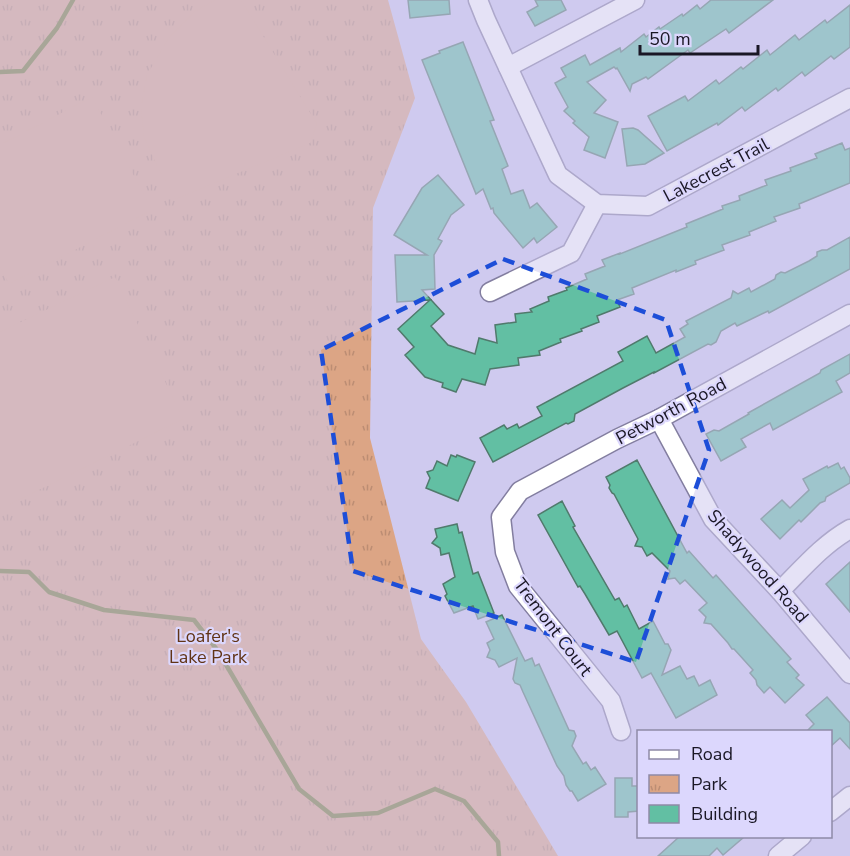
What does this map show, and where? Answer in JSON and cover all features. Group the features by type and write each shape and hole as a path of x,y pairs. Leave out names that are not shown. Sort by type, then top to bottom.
{"street":[{"path":"478,0 558,175 597,204 571,253 490,292"},
{"path":"508,67 635,0"},
{"name":"Lakecrest Trail","path":"597,204 648,206 850,98"},
{"name":"Petworth Road","path":"501,517 520,491 617,439 660,419 850,314"},
{"name":"Shadywood Road","path":"660,419 713,519 780,591 850,674"},
{"name":"Tremont Court","path":"501,517 505,552 518,586 610,701 621,731"},
{"path":"780,591 832,541 850,529"},
{"path":"832,811 850,796"},
{"path":"778,856 801,838"}],"highlighted area":[{"path":"503,259 666,320 709,450 636,662 353,571 321,350"}],"green space":[{"name":"Loafer's Lake Park","path":"0,0 388,0 415,98 373,208 370,438 421,639 466,702 558,856 0,856"},
{"path":"215,0 241,0 317,124 310,143 176,199 157,166 144,136 141,108 147,75 168,39 194,12"},
{"path":"92,97 152,210 9,284 0,266 0,145"},
{"path":"115,277 183,419 0,509 0,332"}],"building":[{"path":"408,0 449,0 450,14 410,18"},
{"path":"535,0 561,0 566,10 535,26 527,12 538,6"},
{"path":"711,0 773,0 729,33 726,29 690,53 688,50 648,79 646,77 632,84 630,91 617,68 614,67 587,82 606,100 594,113 618,122 605,158 584,150 589,137 573,123 575,121 564,111 568,107 555,83 566,77 561,68 585,55 590,65 620,48 621,52 644,34 646,37 659,27 660,29 682,14 683,16 697,5 700,9"},
{"path":"850,5 850,47 834,59 831,56 805,76 802,72 778,91 776,88 745,111 742,107 718,125 717,123 667,151 648,116 685,96 688,101 716,80 719,84 767,50 770,55 795,35 799,40 825,20 827,23"},
{"path":"463,42 494,120 490,121 508,166 502,169 511,194 523,190 530,208 537,203 557,227 537,243 534,238 523,248 494,213 493,208 491,209 483,189 476,194 422,60"},
{"path":"633,128 664,153 645,164 627,166 622,129"},
{"path":"842,143 845,150 850,148 850,183 799,204 800,208 774,217 776,221 749,232 750,235 722,245 724,250 695,261 696,264 632,288 634,294 617,300 620,307 597,316 599,322 560,339 561,342 539,351 540,355 518,358 519,365 490,369 485,385 462,379 456,392 442,387 443,383 425,377 405,355 414,347 398,329 430,300 397,302 395,255 427,255 394,235 422,188 438,175 464,205 451,215 438,239 442,241 434,255 435,289 422,290 444,314 431,326 448,345 475,354 479,338 497,343 495,325 516,322 515,314 532,312 530,309 549,301 548,297 587,279 585,274 605,266 602,260 687,227 686,224 723,209 722,206 740,200 739,196 767,185 765,180 791,171 790,168 817,158 815,154"},
{"path":"850,237 850,269 769,313 768,311 737,326 735,323 721,331 716,342 711,345 708,344 623,388 575,414 574,421 566,423 493,462 480,438 504,425 507,429 517,424 519,428 542,416 537,407 623,361 618,352 647,336 656,353 685,337 680,329 688,324 686,321 731,298 733,291 738,294 749,288 751,292 775,279 776,275 781,272 785,273 809,261 817,256 817,252 827,250"},
{"path":"850,354 850,373 836,381 842,392 773,430 770,423 741,439 746,447 721,461 706,434 714,430 719,431"},
{"path":"451,455 475,462 458,501 426,488 430,478 427,472 433,470 437,461 447,466"},
{"path":"637,460 687,553 689,551 713,578 716,575 791,659 787,662 799,675 796,678 804,685 785,703 770,687 764,693 750,673 753,670 711,624 704,623 706,617 699,610 707,603 685,580 680,584 675,578 668,579 670,571 652,553 647,556 642,547 635,546 638,539 609,488 606,477"},
{"path":"838,463 841,469 844,467 850,483 826,497 825,501 801,522 799,520 780,539 761,519 782,500 790,508 809,490 803,479 827,466 828,468"},
{"path":"562,501 575,526 573,527 615,600 619,598 624,607 627,605 639,629 653,621 665,644 668,644 671,650 662,675 680,666 687,679 694,676 699,686 710,680 717,695 676,718 651,673 642,678 617,631 609,635 580,586 578,587 538,515"},
{"path":"457,524 459,533 462,532 473,574 478,572 494,613 478,619 473,606 454,613 445,596 447,594 443,584 455,577 449,553 441,555 440,548 432,543 437,537 435,529"},
{"path":"850,562 850,612 826,584"},
{"path":"502,615 525,661 532,658 535,666 539,664 569,730 574,731 576,736 572,746 583,764 586,762 591,770 595,767 606,784 578,801 566,785 564,776 557,766 520,685 513,679 517,658 499,667 495,660 487,657 490,650 487,643 494,639 486,622"},
{"path":"827,697 850,723 850,749 840,738 832,745 832,730 808,730 814,724 806,715"},
{"path":"615,778 632,778 632,786 637,786 637,811 628,812 628,817 615,817"},
{"path":"678,838 743,838 723,855 717,848 709,856 658,856"}],"waterway":[{"path":"0,72 23,71 57,28 73,0"},
{"path":"0,571 29,572 49,592 104,610 194,620 218,651 299,789 333,816 378,813 435,789 464,801 498,842 499,856"}]}
